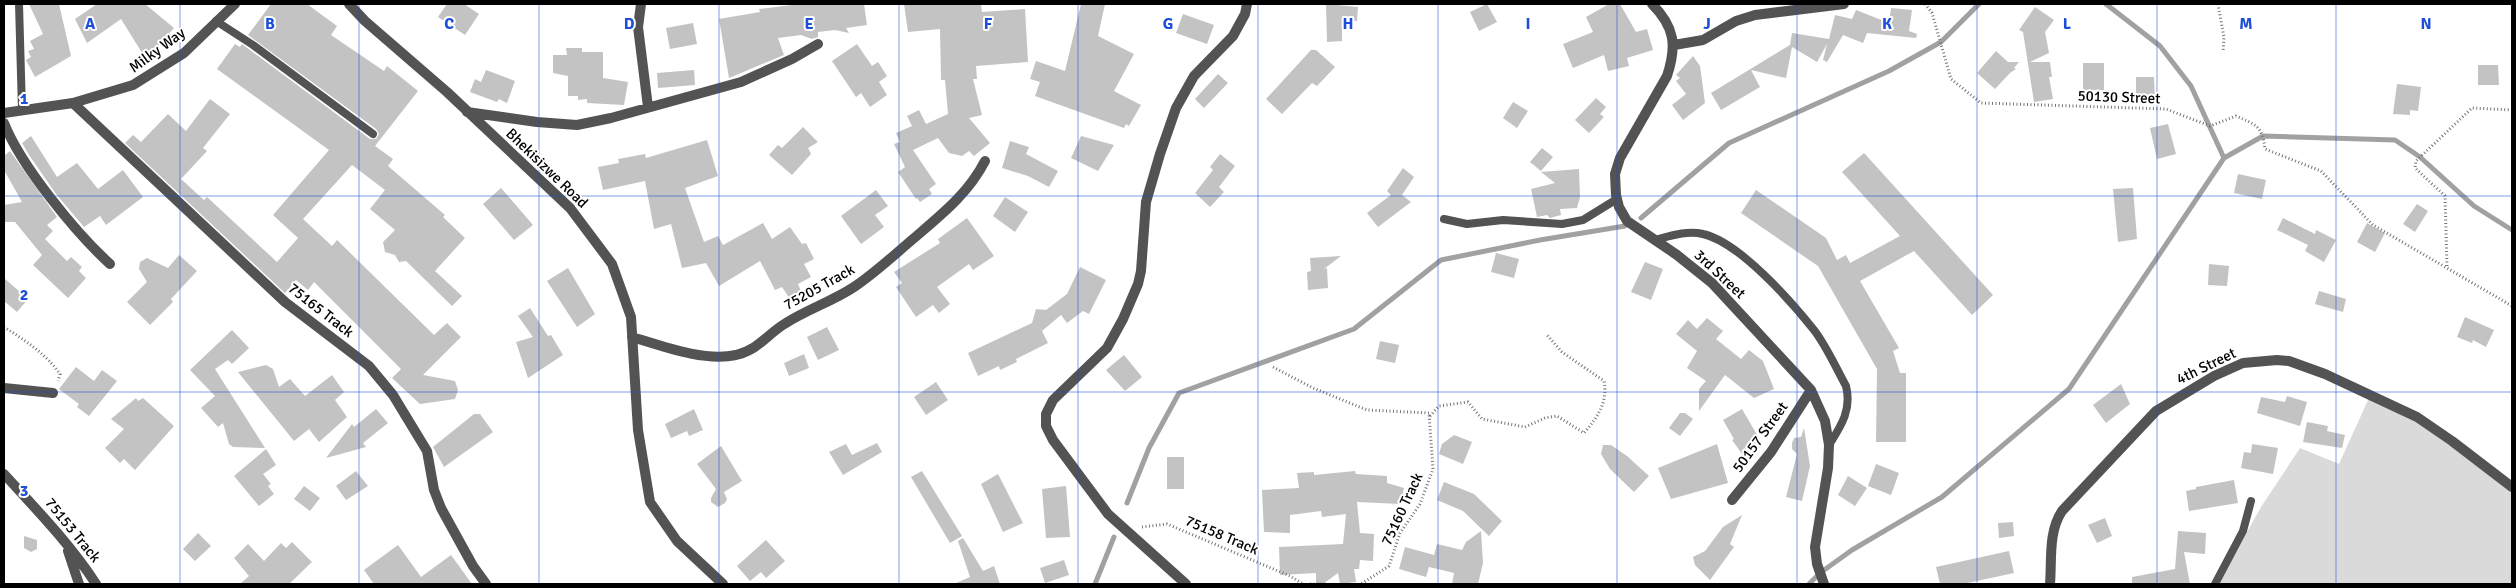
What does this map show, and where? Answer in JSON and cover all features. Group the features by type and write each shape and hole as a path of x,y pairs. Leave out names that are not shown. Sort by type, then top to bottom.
{"street":[{"name":"Milky Way","path":"219,18 227,4"},
{"name":"Milky Way","path":"4,113 73,103 133,85 184,53 235,4"},
{"name":"Bhekisizwe Road","path":"349,4 365,21 467,112 570,208 587,228 612,264 631,316 638,430 650,502 678,541 723,584"},
{"path":"641,4 638,26 648,107"},
{"path":"1186,584 1108,514 1053,440 1046,426 1046,414 1053,400 1107,348 1123,319 1142,271 1146,202 1176,108 1187,87 1233,36 1245,14 1247,4"},
{"path":"1652,4 1664,15 1674,45 1703,40 1736,21 1755,15 1844,4"},
{"path":"467,112 537,122 577,125 741,82 774,68 818,44"},
{"name":"3rd Street","path":"1674,45 1667,76 1620,158 1615,174 1619,207 1627,221 1712,284 1810,390 1825,421 1829,445 1828,468 1815,547 1816,564 1824,584"},
{"name":"75165 Track","path":"73,103 285,302 369,366 393,395 427,451 434,490 441,508 473,566 486,584"},
{"path":"4,123 10,138 33,173 91,247 110,264"},
{"name":"75205 Track","path":"632,337 673,350 699,354 734,356 756,349 784,324 853,288 886,262 960,199 976,179 985,161"},
{"name":"4th Street","path":"2050,584 2053,532 2056,520 2062,511 2156,411 2214,376 2242,363 2277,360 2325,374 2417,417 2512,487"},
{"path":"4,388 53,393"},
{"name":"50157 Street","path":"1732,500 1771,452 1810,390"},
{"name":"75153 Track","path":"4,474 42,515 96,584"},
{"path":"66,545 79,584"}],"lane":[{"path":"19,4 22,110"},
{"path":"219,18 373,134"},
{"path":"1444,219 1467,224 1504,220 1562,224 1583,220 1617,199"},
{"path":"1655,240 1687,233 1703,234 1724,242 1754,264 1814,331 1846,386 1848,394 1845,419 1829,445"},
{"path":"2215,584 2244,531 2251,501"}],"path":[{"name":"50130 Street","path":"1925,4 1932,13 1951,80 1981,103 2166,109 2210,126 2236,116 2258,126 2263,136 2265,149 2321,172 2373,225 2447,266 2512,306"},
{"path":"2218,4 2224,38 2222,52"},
{"path":"2447,266 2445,196 2415,168 2416,161 2472,108 2512,110"},
{"path":"4,327 27,341 60,374 53,393"},
{"path":"1273,367 1313,388 1367,410 1429,413 1429,416 1439,406 1468,402 1482,419 1525,427 1545,418 1557,416 1584,433 1593,422 1607,396 1604,381 1562,352 1547,335"},
{"name":"75160 Track","path":"1362,584 1389,566 1400,532 1420,504 1433,469 1429,416"},
{"name":"75158 Track","path":"1128,531 1158,523 1166,524 1290,576 1303,584"},
{"path":"1310,584 1326,584"}],"shaded area":[{"path":"2369,398 2415,420 2512,490 2512,584 2218,584 2261,507 2300,448 2339,464"}],"building":[{"path":"29,4 59,4 71,56 35,77 26,60 31,57 28,51 34,49 30,41 43,34"},
{"path":"97,4 145,4 174,28 154,50 144,56 121,19 87,43 75,19"},
{"path":"271,4 307,4 337,26 331,35 384,71 387,66 418,91 375,146 393,159 388,166 445,215 443,217 465,238 435,271 462,296 452,306 406,261 399,262 395,255 385,252 383,242 395,230 370,209 385,190 352,165 303,219 332,246 337,240 434,335 447,323 461,337 423,375 455,381 458,390 455,399 420,404 392,378 401,369 314,282 308,290 296,280 285,293 125,143 133,135 141,142 168,114 186,131 210,99 230,114 203,148 207,151 181,179 204,200 207,197 277,262 298,238 273,215 329,150 217,69 235,44 240,47 242,44 370,139 376,139 379,134 376,129 248,35"},
{"path":"447,4 464,4 479,14 465,35 438,17"},
{"path":"800,4 864,4 867,25 846,28 849,33 835,30 818,32 818,37 812,39 801,35 778,38 784,55 729,78 719,19 760,12 759,9"},
{"path":"904,4 981,4 982,12 1025,9 1028,62 976,66 977,79 973,79 982,115 969,118 990,143 974,156 969,151 962,156 949,153 938,138 913,150 936,184 929,189 932,194 920,202 898,172 905,167 894,144 900,142 896,133 912,126 907,116 919,110 926,124 948,114 945,80 941,80 940,29 908,32"},
{"path":"1081,4 1105,4 1098,36 1134,54 1114,91 1141,105 1129,126 1126,124 1124,128 1035,96 1040,82 1030,79 1036,61 1065,71"},
{"path":"1326,4 1358,7 1357,21 1342,21 1342,41 1327,42"},
{"path":"1487,4 1497,22 1479,31 1470,12"},
{"path":"1609,4 1620,4 1636,32 1647,29 1653,50 1627,58 1629,66 1608,71 1604,55 1573,68 1563,44 1593,32 1586,17"},
{"path":"2035,7 2054,20 2045,32 2049,53 2030,62 2050,62 2052,77 2049,77 2053,99 2034,102 2023,32 2019,30"},
{"path":"1891,8 1912,10 1909,31 1917,34 1916,38 1867,33 1863,43 1843,35 1827,62 1823,60 1827,44 1817,62 1792,47 1786,78 1751,70 1760,87 1721,110 1711,93 1790,45 1792,33 1829,39 1835,15 1852,19 1856,10 1889,23"},
{"path":"1183,14 1214,25 1207,44 1176,33"},
{"path":"693,23 697,44 670,49 666,28"},
{"path":"857,44 872,66 878,62 887,76 879,82 887,95 870,107 861,93 856,97 832,61"},
{"path":"566,48 582,48 582,52 603,52 603,78 628,82 624,105 587,103 587,99 578,100 578,96 568,96 568,76 553,73 553,55 567,55"},
{"path":"1311,50 1316,50 1335,67 1317,86 1312,83 1282,114 1266,99"},
{"path":"1996,51 2008,62 2019,62 2014,68 2016,69 1995,89 1977,73"},
{"path":"1693,56 1700,66 1705,103 1683,120 1672,105 1686,94 1676,81 1680,78 1676,75"},
{"path":"2083,63 2104,63 2104,90 2083,90"},
{"path":"2478,65 2498,65 2499,85 2478,85"},
{"path":"486,70 515,81 507,103 499,99 497,102 470,92 475,79 481,82"},
{"path":"694,70 695,85 658,88 657,73"},
{"path":"1218,74 1228,83 1204,108 1195,99"},
{"path":"2136,77 2154,77 2155,99 2136,99"},
{"path":"2397,84 2421,87 2418,111 2410,110 2410,115 2393,114"},
{"path":"1596,98 1606,107 1600,114 1604,117 1589,133 1575,120"},
{"path":"1513,102 1528,111 1517,128 1503,118"},
{"path":"2168,124 2176,154 2157,159 2150,128"},
{"path":"803,127 818,142 808,148 811,154 792,175 769,155 778,145 782,148"},
{"path":"31,136 57,177 77,163 98,189 123,170 143,197 106,225 100,216 84,227 56,194 22,143"},
{"path":"1081,136 1114,145 1098,171 1071,158"},
{"path":"707,140 718,176 685,188 704,242 718,236 723,245 763,223 772,239 790,227 802,244 806,243 814,259 804,264 811,277 798,284 803,296 799,303 792,302 782,287 775,290 760,261 719,286 706,263 682,268 671,224 654,229 645,181 603,190 598,167 619,163 618,159 645,154 646,158"},
{"path":"1010,141 1029,147 1026,154 1058,171 1049,187 1028,176 1002,168"},
{"path":"1542,148 1553,157 1541,171 1530,162"},
{"path":"10,151 57,217 47,225 53,231 45,239 67,261 71,257 82,267 79,271 86,278 68,298 33,265 42,255 15,222 4,222 4,205 22,202 4,170 4,156"},
{"path":"1864,153 1993,295 1972,315 1914,251 1860,281 1899,348 1893,351 1900,373 1906,373 1906,442 1876,442 1877,369 1818,266 1741,213 1756,190 1826,238 1837,260 1846,255 1850,263 1900,236 1842,172"},
{"path":"1220,154 1235,166 1219,187 1224,192 1210,207 1195,193 1213,170 1210,167"},
{"path":"1403,168 1414,177 1402,195 1411,202 1378,227 1367,213 1391,195 1387,191"},
{"path":"1579,169 1580,197 1577,208 1560,209 1561,215 1550,218 1547,215 1537,217 1531,189 1555,183 1541,172"},
{"path":"2238,174 2266,180 2262,199 2234,193"},
{"path":"501,188 533,225 514,240 483,204"},
{"path":"2133,188 2137,239 2118,242 2113,189"},
{"path":"876,190 888,206 875,215 884,227 861,244 841,216"},
{"path":"1005,197 1028,212 1015,232 993,216"},
{"path":"2417,204 2428,211 2415,232 2403,224"},
{"path":"967,218 994,256 973,270 969,264 937,287 950,304 939,313 933,305 916,317 896,287 902,283 894,272 940,243 938,239"},
{"path":"2283,218 2315,234 2316,230 2336,240 2324,262 2305,251 2308,245 2277,230"},
{"path":"2367,223 2385,233 2375,252 2357,242"},
{"path":"1496,253 1519,259 1514,278 1491,272"},
{"path":"179,255 197,271 171,299 173,302 150,325 127,302 147,282 139,269 140,262 147,258 168,268"},
{"path":"1341,256 1324,269 1327,268 1328,288 1308,290 1307,272 1311,271 1310,258"},
{"path":"1645,262 1663,269 1651,300 1631,292"},
{"path":"2209,264 2229,266 2227,286 2208,285"},
{"path":"1080,267 1106,280 1089,314 1083,311 1067,323 1061,315 1042,331 1048,343 1016,359 1017,362 1000,370 999,366 978,376 968,353 1032,323 1036,309 1046,310 1067,294"},
{"path":"568,268 595,314 577,327 547,281"},
{"path":"4,278 28,299 17,312 4,301"},
{"path":"2319,291 2346,299 2343,312 2315,304"},
{"path":"530,308 548,336 551,335 563,355 528,378 516,342 533,337 518,316"},
{"path":"2465,317 2494,330 2486,347 2473,340 2472,343 2457,337"},
{"path":"1707,318 1723,331 1716,339 1741,359 1749,350 1763,361 1774,389 1754,398 1725,375 1699,411 1699,389 1706,381 1687,368 1697,351 1676,334 1688,320 1697,329"},
{"path":"827,327 839,350 818,360 807,337"},
{"path":"232,330 249,348 232,364 228,360 215,369 265,448 233,447 229,444 223,423 218,427 201,408 215,396 190,370"},
{"path":"1380,341 1399,345 1395,363 1376,359"},
{"path":"804,354 809,368 789,376 784,363"},
{"path":"1124,355 1142,377 1125,391 1106,370"},
{"path":"266,365 273,369 279,387 290,379 305,396 332,375 344,392 335,400 347,417 319,442 309,429 294,441 238,372"},
{"path":"76,367 94,381 102,370 117,381 89,416 77,407 79,404 59,389"},
{"path":"936,382 948,400 926,415 914,397"},
{"path":"2121,384 2130,404 2106,423 2093,405"},
{"path":"2287,396 2307,402 2300,426 2257,413 2261,397 2285,402"},
{"path":"136,398 138,401 143,398 174,426 135,470 124,459 120,463 105,448 124,429 111,419"},
{"path":"376,409 388,423 363,443 366,447 326,458 352,424 354,427"},
{"path":"694,409 703,430 689,436 687,431 671,438 665,424"},
{"path":"1742,409 1763,445 1745,458 1732,440 1734,439 1723,420"},
{"path":"1680,413 1685,413 1693,419 1680,436 1669,428"},
{"path":"474,414 480,414 493,432 444,467 433,447"},
{"path":"2307,422 2328,426 2327,431 2345,435 2342,448 2303,442"},
{"path":"1804,428 1810,466 1802,501 1786,497 1797,454 1792,449 1792,443 1794,438 1801,437"},
{"path":"1454,435 1472,442 1463,464 1439,454 1442,444"},
{"path":"877,443 882,452 843,475 829,452 846,444 852,455"},
{"path":"1717,444 1728,483 1671,499 1658,468"},
{"path":"2252,444 2278,448 2273,474 2241,468 2244,452 2251,453"},
{"path":"1603,445 1611,445 1627,456 1649,476 1634,492 1610,469 1601,454"},
{"path":"721,446 742,481 724,492 727,499 725,503 718,507 711,502 716,489 697,464"},
{"path":"266,449 276,465 263,474 271,484 268,486 274,494 259,506 234,476"},
{"path":"1167,457 1184,457 1184,489 1167,489"},
{"path":"1876,464 1899,473 1891,495 1868,486"},
{"path":"356,471 368,486 346,500 336,486"},
{"path":"922,471 962,536 950,543 911,477"},
{"path":"1355,471 1356,474 1387,476 1387,483 1404,488 1400,504 1357,502 1360,533 1374,534 1373,561 1360,560 1359,569 1354,569 1356,582 1340,584 1338,573 1323,584 1316,584 1316,573 1280,575 1279,547 1343,544 1346,514 1322,517 1321,511 1290,515 1290,533 1264,532 1262,490 1299,488 1297,473 1314,472 1314,475"},
{"path":"998,474 1023,523 1003,532 981,484"},
{"path":"1848,476 1867,488 1855,506 1838,495"},
{"path":"2234,480 2238,503 2189,511 2186,491 2196,489 2196,487"},
{"path":"1444,482 1474,494 1502,521 1489,536 1463,511 1437,500"},
{"path":"304,486 320,498 310,511 294,499"},
{"path":"1066,486 1070,537 1046,538 1042,489"},
{"path":"1742,515 1730,544 1734,547 1710,580 1695,565 1693,557 1705,551 1723,527"},
{"path":"2105,518 2112,536 2097,543 2088,525"},
{"path":"2013,522 2014,536 1999,538 1998,523"},
{"path":"1481,531 1483,563 1478,584 1452,584 1454,573 1429,567 1426,577 1399,569 1405,547 1434,555 1437,544 1462,550 1466,542"},
{"path":"2178,531 2206,533 2205,554 2184,552 2190,584 2132,584 2132,577 2175,569"},
{"path":"198,533 211,546 195,561 183,549"},
{"path":"24,536 37,540 37,549 31,552 24,548"},
{"path":"963,538 983,571 994,566 1000,584 954,584 970,577 958,541"},
{"path":"766,540 785,561 766,578 761,572 750,581 737,566"},
{"path":"292,542 312,562 289,584 240,584 249,576 234,558 248,544 264,561 281,543 286,548"},
{"path":"398,545 421,577 451,555 472,584 374,584 364,570"},
{"path":"2009,551 2014,573 1963,584 1940,584 1936,567"},
{"path":"1064,560 1069,575 1045,583 1040,568"}],"waterway":[{"path":"1641,218 1729,143 1889,71 1941,42 1979,4"},
{"path":"2106,4 2160,46 2191,86 2224,158"},
{"path":"1809,584 1820,573 1852,550 1942,497 2069,389 2224,158 2263,136 2395,140 2420,157 2474,206 2512,230"},
{"path":"1127,503 1149,448 1179,393 1354,329 1441,260 1540,240 1625,226"},
{"path":"1095,584 1114,537"}]}
